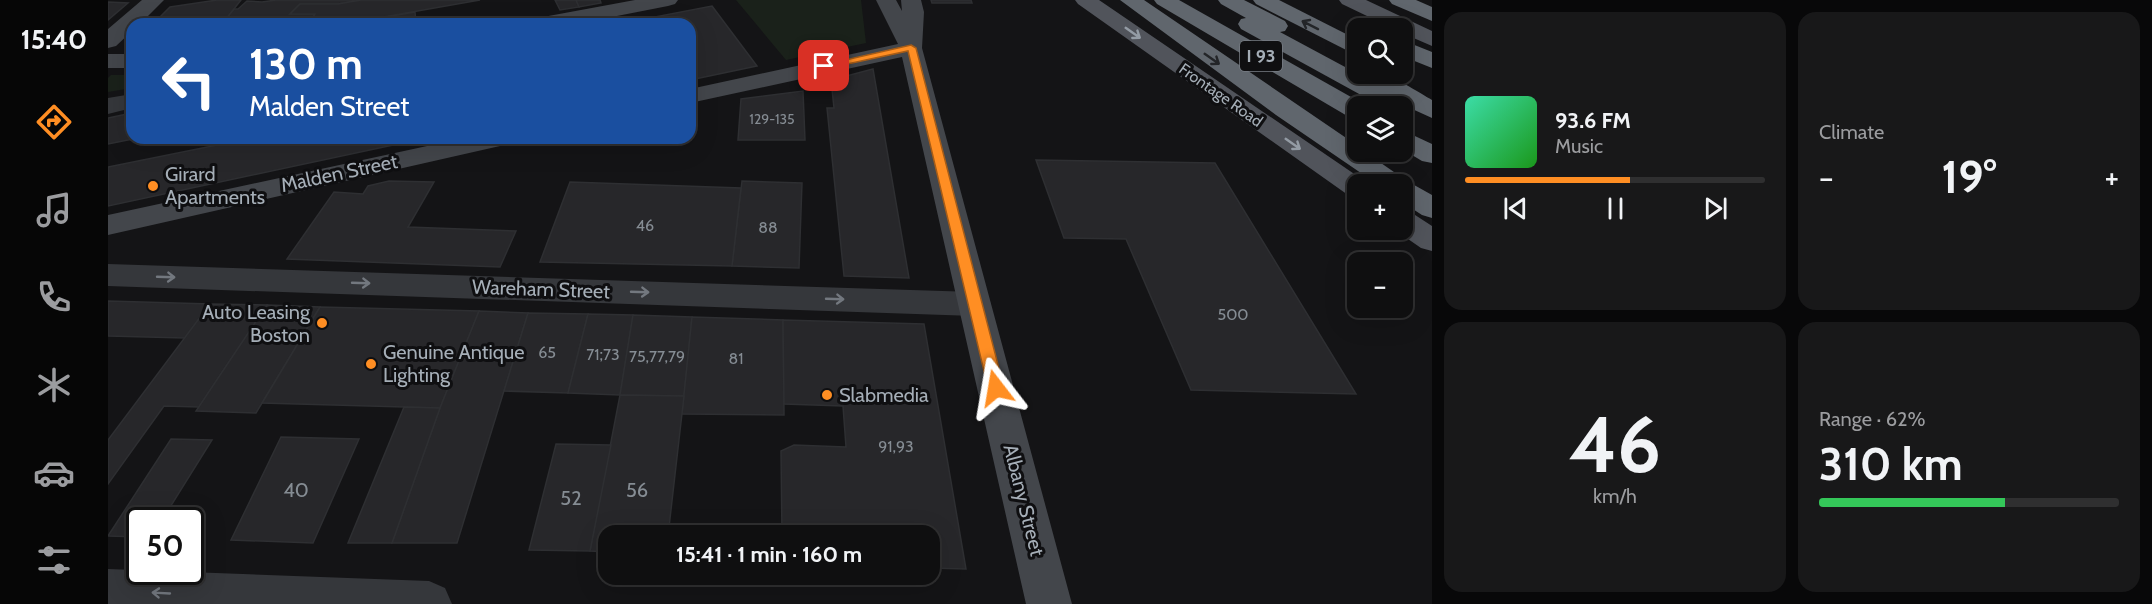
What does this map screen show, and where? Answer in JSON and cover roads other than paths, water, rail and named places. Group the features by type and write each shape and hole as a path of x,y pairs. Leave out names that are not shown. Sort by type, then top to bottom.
{"highway":[{"path":"1130,0 1293,116 1380,174"},
{"name":"I 93","path":"1164,0 1347,106"},
{"path":"1206,0 1379,96"},
{"path":"1228,0 1347,64"},
{"name":"I 93","path":"1263,0 1347,44"},
{"path":"1399,0 1432,15"},
{"path":"1342,7 1354,18"},
{"path":"1413,52 1432,61"},
{"path":"1413,78 1432,88"},
{"path":"1383,84 1432,110"},
{"path":"1413,115 1432,125"},
{"path":"1413,144 1432,155"},
{"path":"1413,196 1432,208"}],"main road":[{"path":"134,18 154,0"},
{"path":"574,18 668,0"},
{"name":"Albany Street","path":"886,0 911,48 1049,604"},
{"name":"Albany Street","path":"911,0 913,12 911,48"},
{"name":"Frontage Road","path":"1084,0 1347,181"},
{"path":"1342,7 1432,39"},
{"path":"108,41 126,25"},
{"path":"696,95 911,48"},
{"path":"108,61 126,61"},
{"name":"Malden Street","path":"108,225 473,144"},
{"path":"1413,228 1432,241"}],"street":[{"path":"108,106 126,102"},
{"name":"Wareham Street","path":"108,274 974,303"},
{"path":"108,591 429,604"}],"place":[{"name":"Girard Apartments","path":"153,186"},
{"name":"Auto Leasing Boston","path":"322,323"},
{"name":"Genuine Antique Lighting","path":"371,364"},
{"name":"Slabmedia","path":"827,395"}]}
